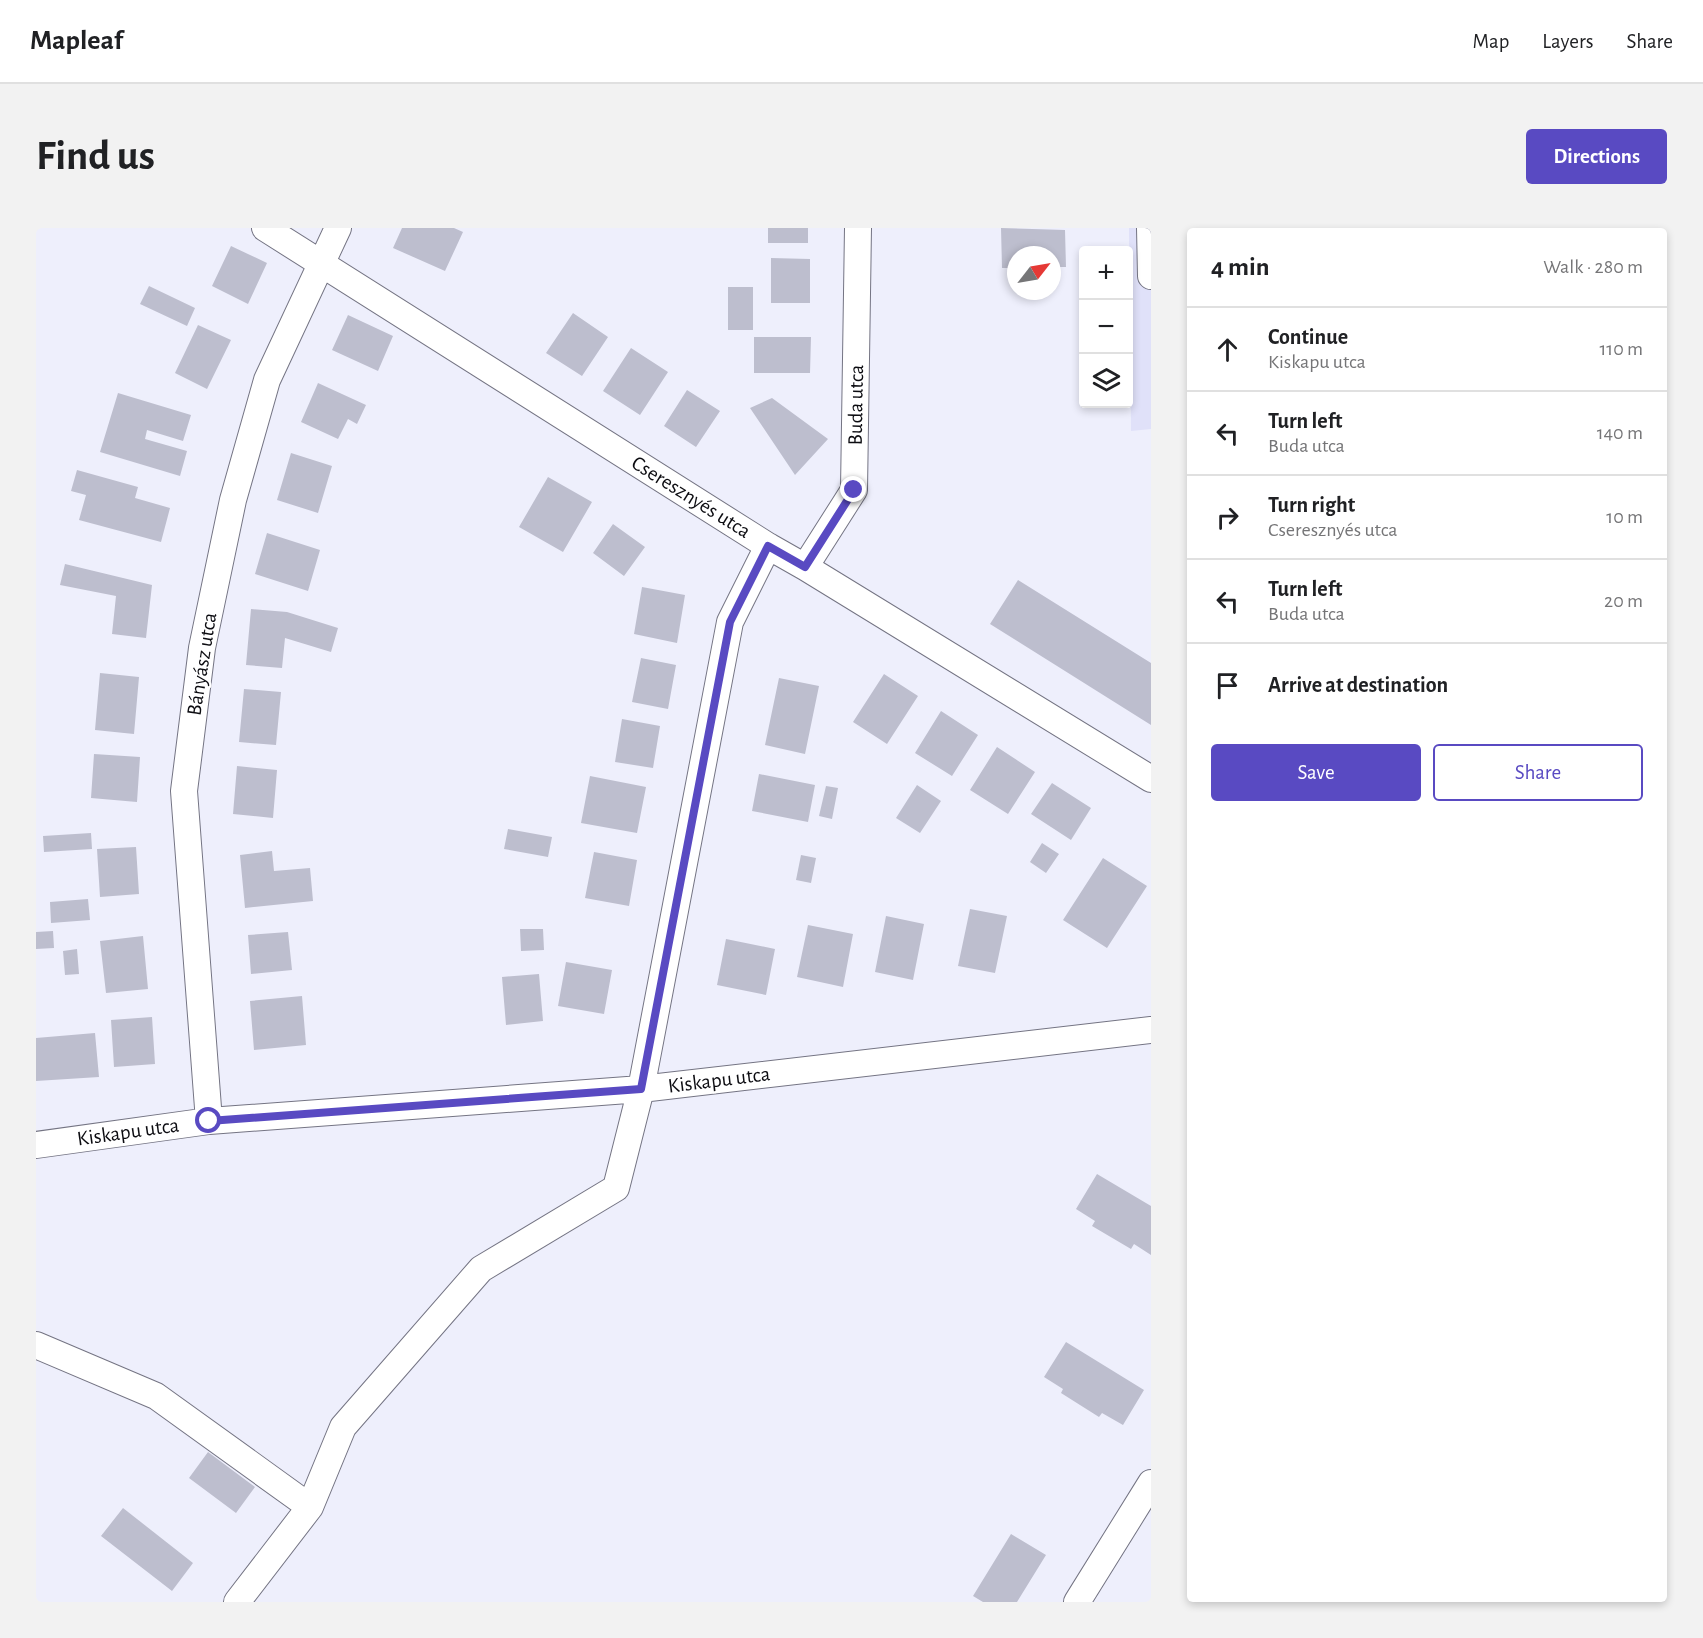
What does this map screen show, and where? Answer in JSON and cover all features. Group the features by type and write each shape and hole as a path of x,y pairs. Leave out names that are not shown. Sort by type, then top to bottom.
{"street":[{"name":"Cseresznyés utca","path":"265,228 768,546 1151,779"},
{"name":"Bányász utca","path":"209,1121 184,790 202,648 233,500 267,380 338,228"},
{"name":"Buda utca","path":"805,567 854,490 858,228"},
{"path":"1150,228 1151,276"},
{"path":"237,1602 310,1507 343,1427 481,1269 616,1188 641,1089 730,622 768,546"},
{"name":"Kiskapu utca","path":"36,1145 209,1121 641,1089 1151,1030"},
{"path":"36,1345 156,1396 310,1507"},
{"path":"1077,1602 1151,1483"}],"shaded area":[{"path":"1129,228 1151,228 1151,429 1131,431 1133,246 1129,246"}],"building":[{"path":"402,228 454,228 463,232 445,271 393,248"},
{"path":"768,228 808,228 808,243 768,243"},
{"path":"1001,228 1065,230 1066,267 1061,267 1061,246 1007,246 1007,268 1002,268"},
{"path":"231,246 267,263 248,304 212,286"},
{"path":"771,258 810,259 810,303 771,303"},
{"path":"149,286 195,308 187,326 140,304"},
{"path":"728,287 753,287 753,330 728,330"},
{"path":"573,313 608,337 582,376 546,353"},
{"path":"348,315 393,336 378,371 332,350"},
{"path":"198,325 231,340 207,389 175,373"},
{"path":"754,337 811,337 810,373 754,373"},
{"path":"631,348 668,372 640,415 603,391"},
{"path":"318,383 366,405 357,424 348,419 338,439 301,422"},
{"path":"687,390 720,411 696,447 664,426"},
{"path":"118,393 191,415 183,441 147,430 145,439 187,451 180,476 100,452"},
{"path":"772,398 828,439 795,475 750,408"},
{"path":"291,453 332,466 318,513 277,500"},
{"path":"77,470 138,487 135,498 170,508 161,542 79,520 86,495 71,491"},
{"path":"548,477 592,502 563,552 519,527"},
{"path":"613,524 645,547 624,576 593,553"},
{"path":"267,533 320,550 308,591 255,574"},
{"path":"65,564 152,585 146,638 112,634 116,596 60,585"},
{"path":"1018,580 1151,663 1151,725 990,624"},
{"path":"642,587 685,595 677,643 634,634"},
{"path":"251,609 287,612 338,628 331,652 285,638 282,668 246,665"},
{"path":"641,658 676,665 668,709 632,702"},
{"path":"100,673 139,677 134,734 95,730"},
{"path":"884,674 918,696 887,744 853,722"},
{"path":"779,678 819,686 805,754 765,745"},
{"path":"244,689 281,692 276,745 239,742"},
{"path":"941,711 978,735 952,776 915,753"},
{"path":"622,719 660,726 653,768 615,762"},
{"path":"997,747 1035,772 1008,814 970,790"},
{"path":"94,754 140,757 137,802 91,798"},
{"path":"237,766 277,770 273,818 233,814"},
{"path":"759,774 815,785 808,822 752,811"},
{"path":"590,776 646,787 637,833 581,823"},
{"path":"1052,783 1091,808 1071,840 1031,814"},
{"path":"917,785 941,801 920,833 896,818"},
{"path":"826,786 838,788 832,819 819,816"},
{"path":"508,829 552,837 548,857 504,849"},
{"path":"91,833 92,849 44,852 43,836"},
{"path":"1042,843 1059,854 1046,873 1030,862"},
{"path":"136,847 139,894 100,897 97,849"},
{"path":"272,851 274,871 310,868 313,901 245,908 240,855"},
{"path":"594,852 637,860 629,906 585,898"},
{"path":"801,855 816,858 811,883 796,880"},
{"path":"1103,858 1147,886 1107,948 1063,920"},
{"path":"88,899 90,920 51,923 50,902"},
{"path":"970,909 1007,916 995,973 958,966"},
{"path":"886,916 924,924 913,980 875,972"},
{"path":"808,925 853,934 843,987 797,977"},
{"path":"520,929 543,929 544,950 521,951"},
{"path":"53,931 54,948 36,949 36,932"},
{"path":"288,932 292,970 251,974 248,935"},
{"path":"143,936 148,989 106,993 100,941"},
{"path":"726,939 775,949 766,995 717,985"},
{"path":"77,949 79,974 65,975 63,951"},
{"path":"566,962 612,970 604,1014 558,1006"},
{"path":"539,974 543,1021 506,1025 502,977"},
{"path":"302,996 306,1045 254,1050 250,1001"},
{"path":"152,1017 155,1064 114,1067 111,1020"},
{"path":"95,1033 99,1077 36,1081 36,1038"},
{"path":"1097,1174 1151,1206 1151,1255 1134,1244 1131,1249 1092,1226 1095,1221 1076,1209"},
{"path":"1066,1342 1144,1390 1123,1425 1102,1413 1099,1417 1061,1393 1063,1389 1044,1377"},
{"path":"208,1452 255,1487 236,1513 189,1478"},
{"path":"123,1508 193,1563 172,1591 101,1536"},
{"path":"1011,1534 1046,1555 1017,1602 983,1602 973,1596"}],"route":[{"path":"209,1121 641,1089 730,622 768,546 805,567 854,490"}]}
